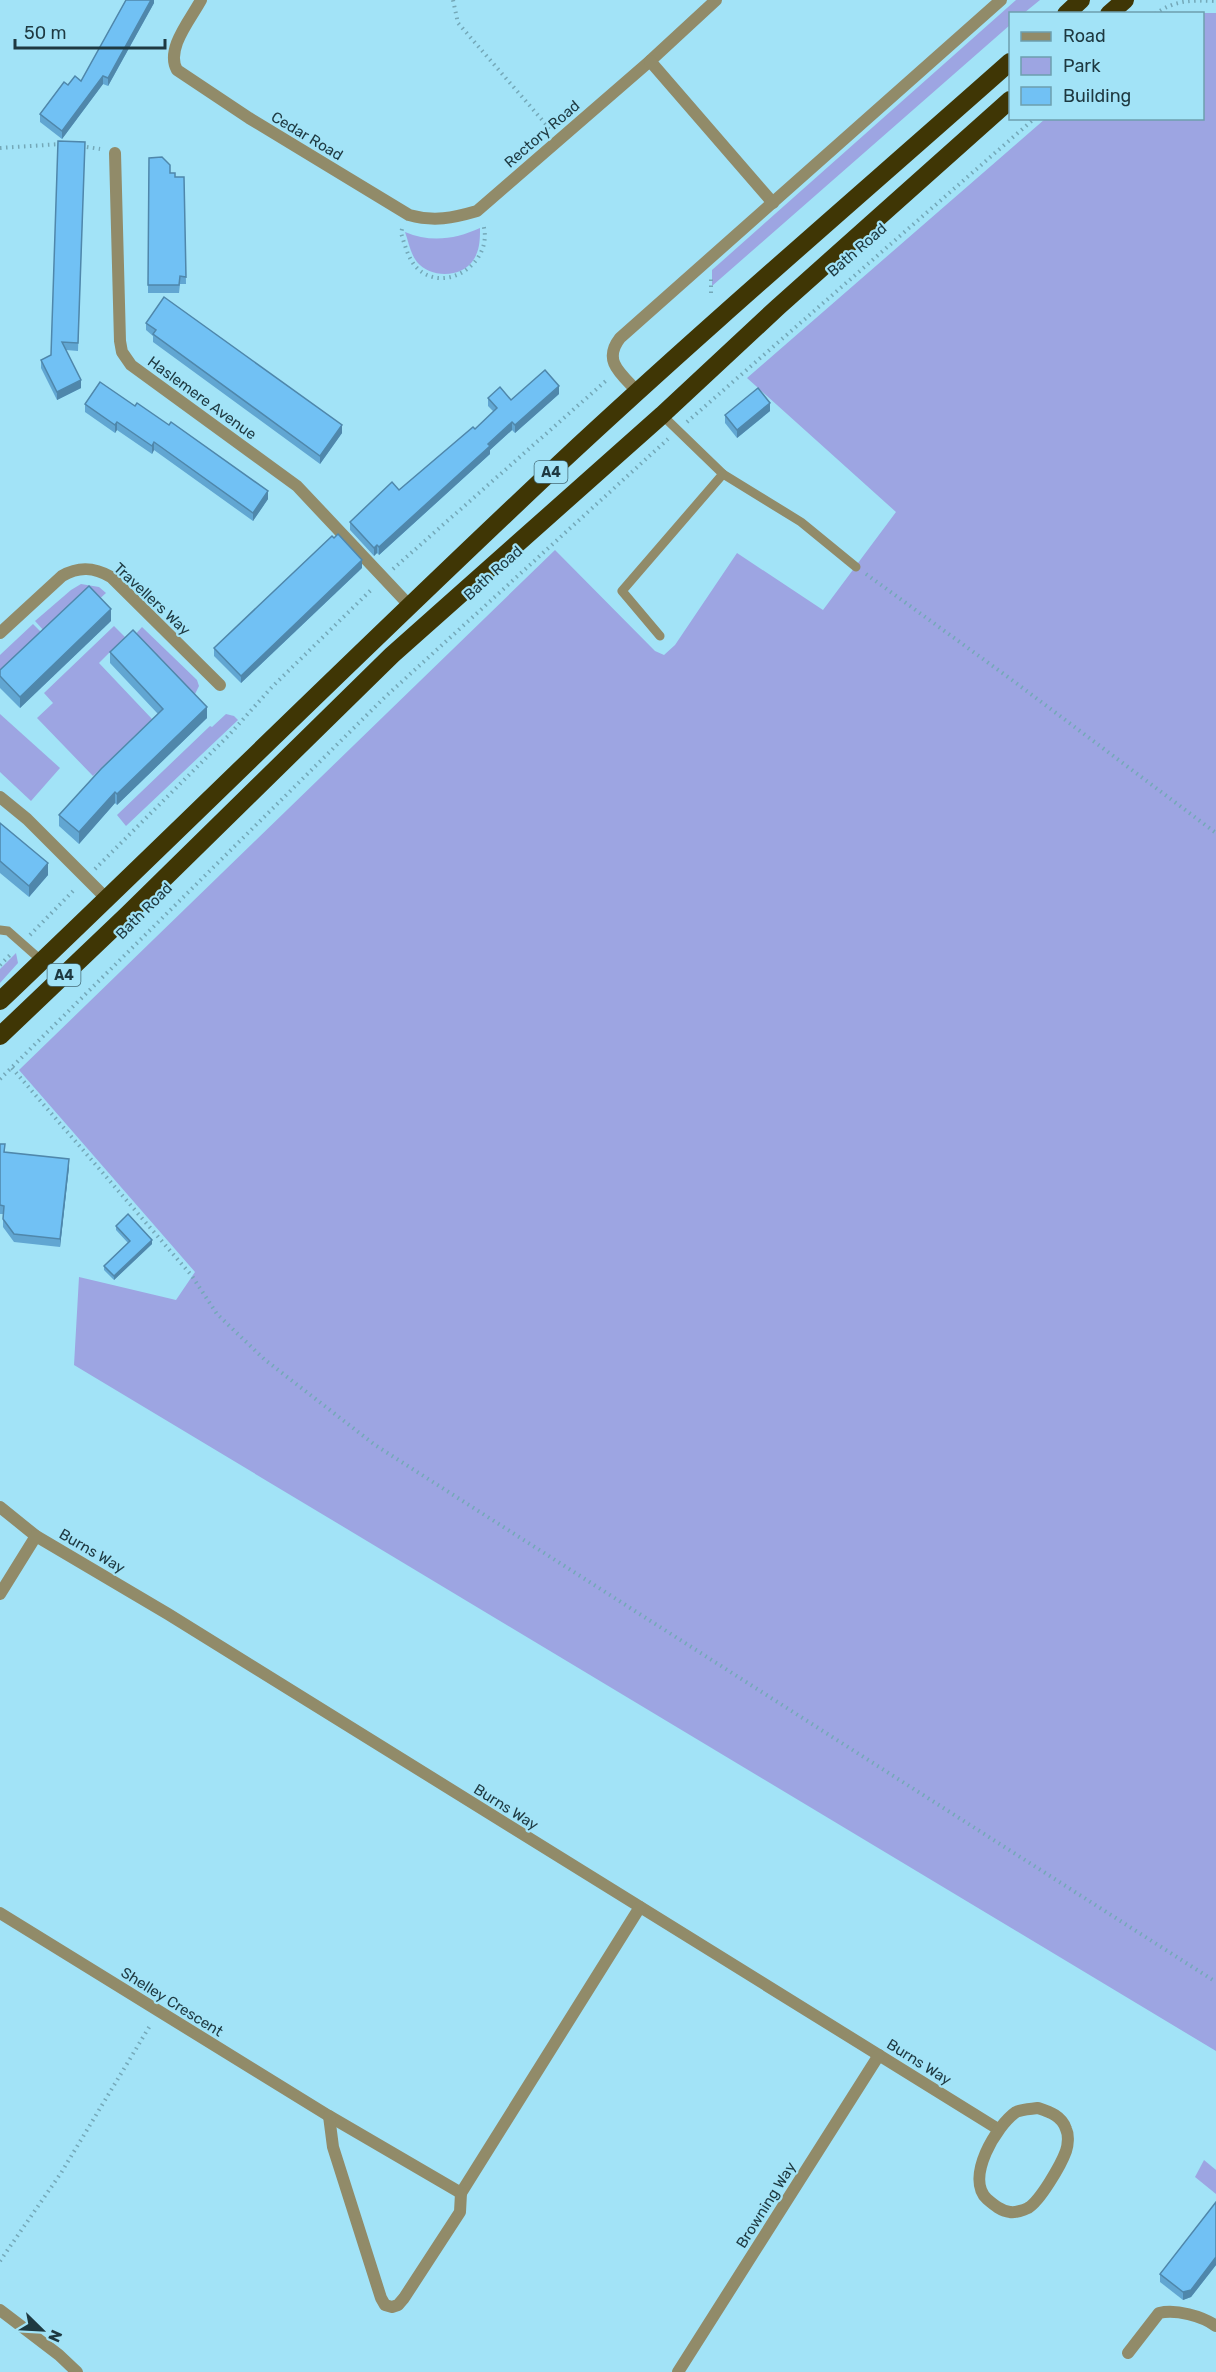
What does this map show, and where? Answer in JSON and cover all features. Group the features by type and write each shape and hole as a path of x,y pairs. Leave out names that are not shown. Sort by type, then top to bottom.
{"highway":[{"path":"1068,12 1081,0"},
{"path":"1110,12 1125,0"},
{"name":"A4","path":"0,1001 409,605 638,392 1009,64"},
{"name":"Bath Road","path":"0,1036 392,655 1009,102"}],"street":[{"name":"Cedar Road","path":"201,0 174,49 173,64 181,75 409,215 448,219"},
{"name":"Rectory Road","path":"448,219 477,211 650,61 716,0"},
{"path":"638,392 618,371 613,361 613,348 620,338 1001,0"},
{"path":"650,61 772,203"},
{"name":"Haslemere Avenue","path":"116,153 120,341 122,352 130,365 297,486 409,605"},
{"name":"Travellers Way","path":"0,633 62,576 72,570 95,569 111,578 220,685"},
{"path":"0,797 27,819 106,898"},
{"name":"Burns Way","path":"0,1507 36,1536 148,1602 998,2129"},
{"path":"0,1594 36,1536"},
{"path":"329,2116 333,2147 381,2298 385,2305 392,2307 398,2305 460,2212 461,2193 640,1907"},
{"name":"Shelley Crescent","path":"0,1913 329,2116 461,2193"},
{"name":"Browning Way","path":"678,2372 879,2055"},
{"path":"1038,2108 1054,2114 1067,2131 1066,2152 1041,2195 1028,2208 1012,2213 998,2208 982,2194 979,2172 998,2129 1018,2111 1038,2108"},
{"path":"0,2310 59,2355 77,2372"},
{"path":"1128,2353 1159,2313 1177,2312 1214,2321"}],"lane":[{"path":"662,415 723,474 801,522 855,567"},
{"path":"660,636 622,591 723,474"},
{"path":"0,930 8,931 42,961"}],"path":[{"path":"453,0 458,23 558,139"},
{"path":"1157,12 1166,4 1177,0 1216,1"},
{"name":"Bath Road","path":"0,1079 385,697 678,430 1033,120"},
{"path":"0,148 48,144 69,145"},
{"path":"75,145 116,153"},
{"path":"409,215 400,233 408,254 417,268 430,276 447,278 460,274 475,264 482,250 484,228 477,211"},
{"path":"0,965 229,735 271,688 383,578 618,371"},
{"path":"855,567 1012,680 1216,833"},
{"path":"12,1068 192,1276 217,1314 264,1359 375,1445 1216,1982"},
{"path":"0,2261 61,2173 159,2011"}],"green space":[{"path":"1016,0 1040,0 1025,12 1009,12 1009,26 712,286 712,270"},
{"path":"1204,13 1216,13 1216,2051 74,1365 79,1277 176,1300 195,1272 19,1070 555,550 655,651 664,655 675,645 737,553 823,610 896,512 747,378 1044,120 1204,120"},
{"path":"480,228 479,248 474,259 462,270 447,274 430,271 417,262 405,232 424,238 443,238 462,235"},
{"path":"81,584 99,587 106,593 96,602 45,632 35,621"},
{"path":"33,624 44,635 0,677 0,655"},
{"path":"114,626 125,637 99,663 152,719 93,776 37,718 53,703 44,693"},
{"path":"142,627 197,680 199,686 193,698 133,637"},
{"path":"0,714 60,768 31,801 0,772"},
{"path":"226,714 238,720 126,826 117,815 210,726 212,727"},
{"path":"16,953 18,963 0,983 0,969"},
{"path":"1204,2160 1216,2170 1216,2194 1195,2177"}],"building":[{"path":"126,0 151,0 108,78 103,76 62,131 40,114 64,82 68,85 75,76 81,81"},
{"path":"58,141 85,142 78,343 62,342 81,380 57,392 41,360 51,355"},
{"path":"162,157 170,165 170,173 175,173 175,177 184,177 186,277 180,276 179,285 148,285 149,158"},
{"path":"164,297 342,425 320,456 153,334 156,330 146,323"},
{"path":"545,370 559,386 515,425 512,422 488,444 490,446 379,547 377,545 374,548 350,522 392,482 399,490 473,427 475,429 497,408 488,398 500,387 511,400"},
{"path":"100,382 135,406 137,403 169,425 171,422 268,491 253,513 154,442 152,446 117,422 115,425 85,404"},
{"path":"758,388 770,403 737,430 725,415"},
{"path":"338,534 362,560 241,676 214,648 332,536 334,538"},
{"path":"89,586 111,609 20,697 0,676 0,670"},
{"path":"133,630 207,707 117,794 115,792 79,832 59,815 101,769 163,709 110,652"},
{"path":"0,823 48,863 29,886 0,861"},
{"path":"0,1144 5,1144 4,1152 69,1159 60,1239 14,1234 3,1219 4,1206 0,1205"},
{"path":"128,1214 152,1240 114,1276 104,1266 130,1241 116,1226"},
{"path":"1216,2202 1216,2257 1191,2290 1183,2292 1160,2274"}]}
